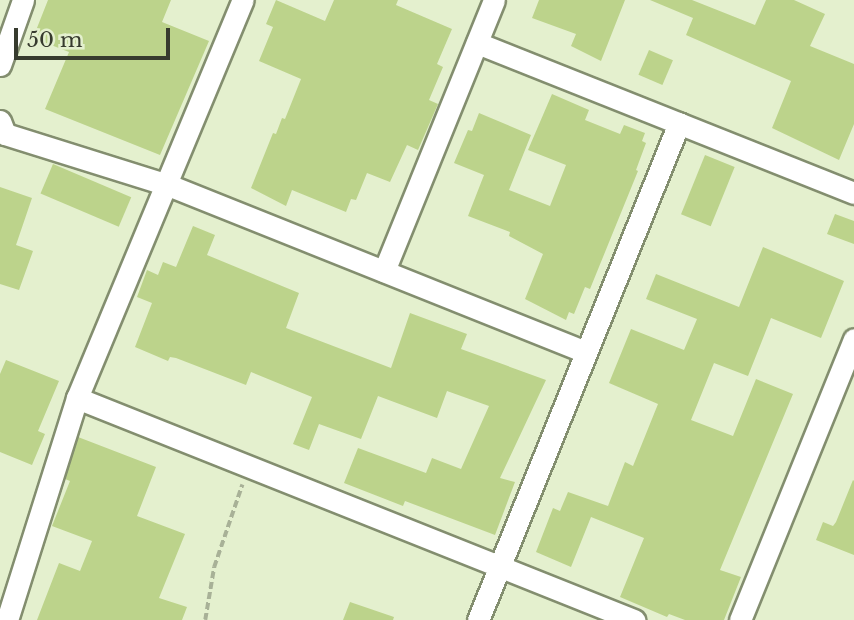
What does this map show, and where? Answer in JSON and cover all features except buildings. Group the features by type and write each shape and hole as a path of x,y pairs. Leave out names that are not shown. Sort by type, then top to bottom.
{"street":[{"path":"0,65 23,0"},
{"path":"7,620 77,398 168,186 243,0"},
{"path":"384,271 494,0"},
{"path":"477,43 854,193"},
{"path":"0,121 5,134 168,186 586,352"},
{"path":"478,620 679,123"},
{"path":"740,620 854,339"},
{"path":"77,398 634,620"}],"path":[{"path":"205,620 214,567 248,466"}]}
